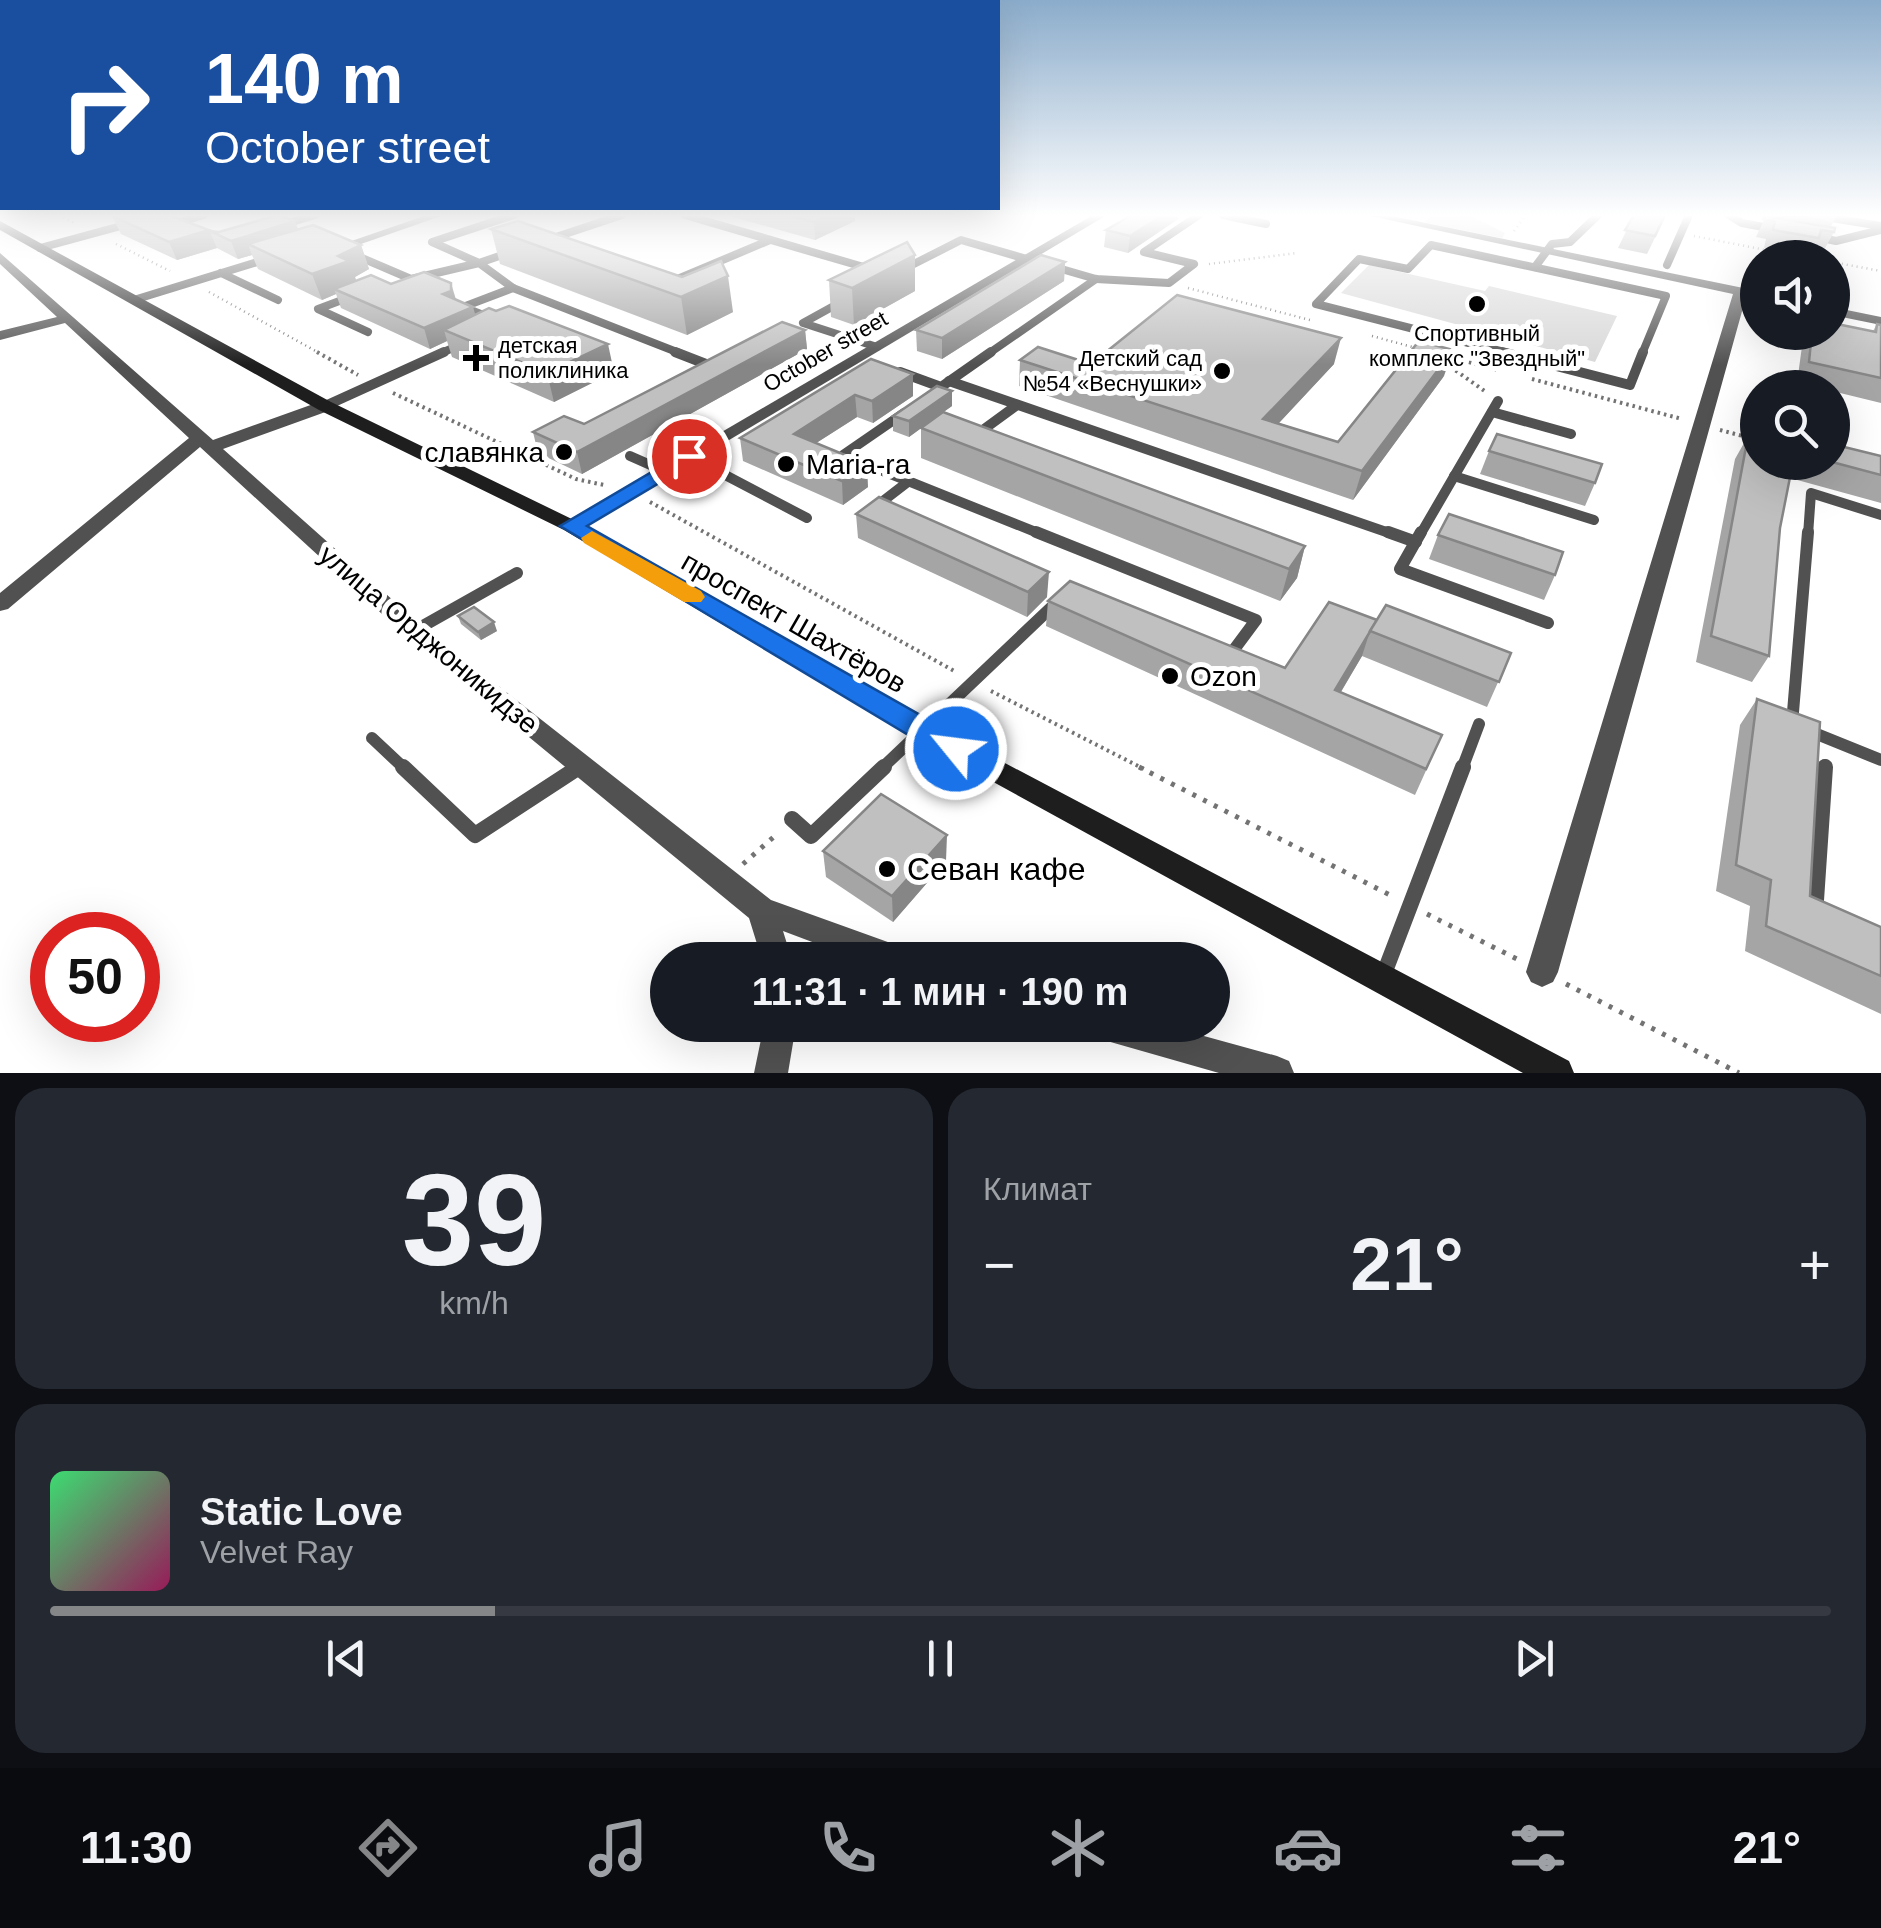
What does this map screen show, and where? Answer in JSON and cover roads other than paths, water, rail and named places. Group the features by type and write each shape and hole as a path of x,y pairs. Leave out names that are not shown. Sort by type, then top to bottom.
{"main road":[{"name":"проспект Шахтёров","path":"72,265 325,406 571,526 924,732 1557,1073"}],"street":[{"name":"улица Орджоникидзе","path":"9,265 414,631 761,910 849,942"},
{"name":"October street","path":"571,526 870,356 1016,265"},
{"path":"1613,265 1740,291"},
{"path":"1850,315 1881,321"},
{"path":"1542,972 1700,424 1740,317"},
{"path":"0,336 69,318"},
{"path":"0,604 205,443 325,406"},
{"path":"761,910 772,942"},
{"path":"770,1073 776,1042"},
{"path":"1167,1042 1277,1073"}],"lane":[{"path":"137,299 246,265"},
{"path":"379,265 406,276"},
{"path":"388,283 463,265"},
{"path":"483,265 512,288 711,366"},
{"path":"657,288 711,265"},
{"path":"857,265 892,275 911,265"},
{"path":"1050,265 1096,279 1169,283 1193,265"},
{"path":"1352,265 1316,304 1630,384 1666,296 1526,265"},
{"path":"1388,265 1408,270 1413,265"},
{"path":"221,273 278,300"},
{"path":"1096,279 844,455 1256,620 1225,663 1207,655"},
{"path":"488,331 503,323 463,307 512,288"},
{"path":"353,296 318,309 368,332"},
{"path":"784,326 803,322 848,299"},
{"path":"803,322 870,356"},
{"path":"325,406 378,386 472,339"},
{"path":"695,374 726,358"},
{"path":"892,369 1018,405 1416,542"},
{"path":"973,437 1018,405"},
{"path":"1548,623 1400,569 1495,406 1572,434"},
{"path":"630,456 664,471"},
{"path":"689,456 807,518"},
{"path":"1454,476 1594,520"},
{"path":"890,516 872,508 909,481"},
{"path":"1881,514 1811,493 1792,724 1881,760"},
{"path":"414,631 517,573"},
{"path":"787,824 811,836 1065,594 1048,586"},
{"path":"1382,979 1479,724"},
{"path":"372,738 475,835 582,765"},
{"path":"1825,764 1815,917 1832,924"}],"place":[{"name":"Спортивный комплекс \"Звездный\"","path":"1477,304"},
{"name":"детская поликлиника","path":"476,358"},
{"name":"Детский сад №54 «Веснушки»","path":"1222,371"},
{"name":"славянка","path":"564,452"},
{"name":"Maria-ra","path":"786,464"},
{"name":"Ozon","path":"1170,676"},
{"name":"Севан кафе","path":"887,869"}]}
